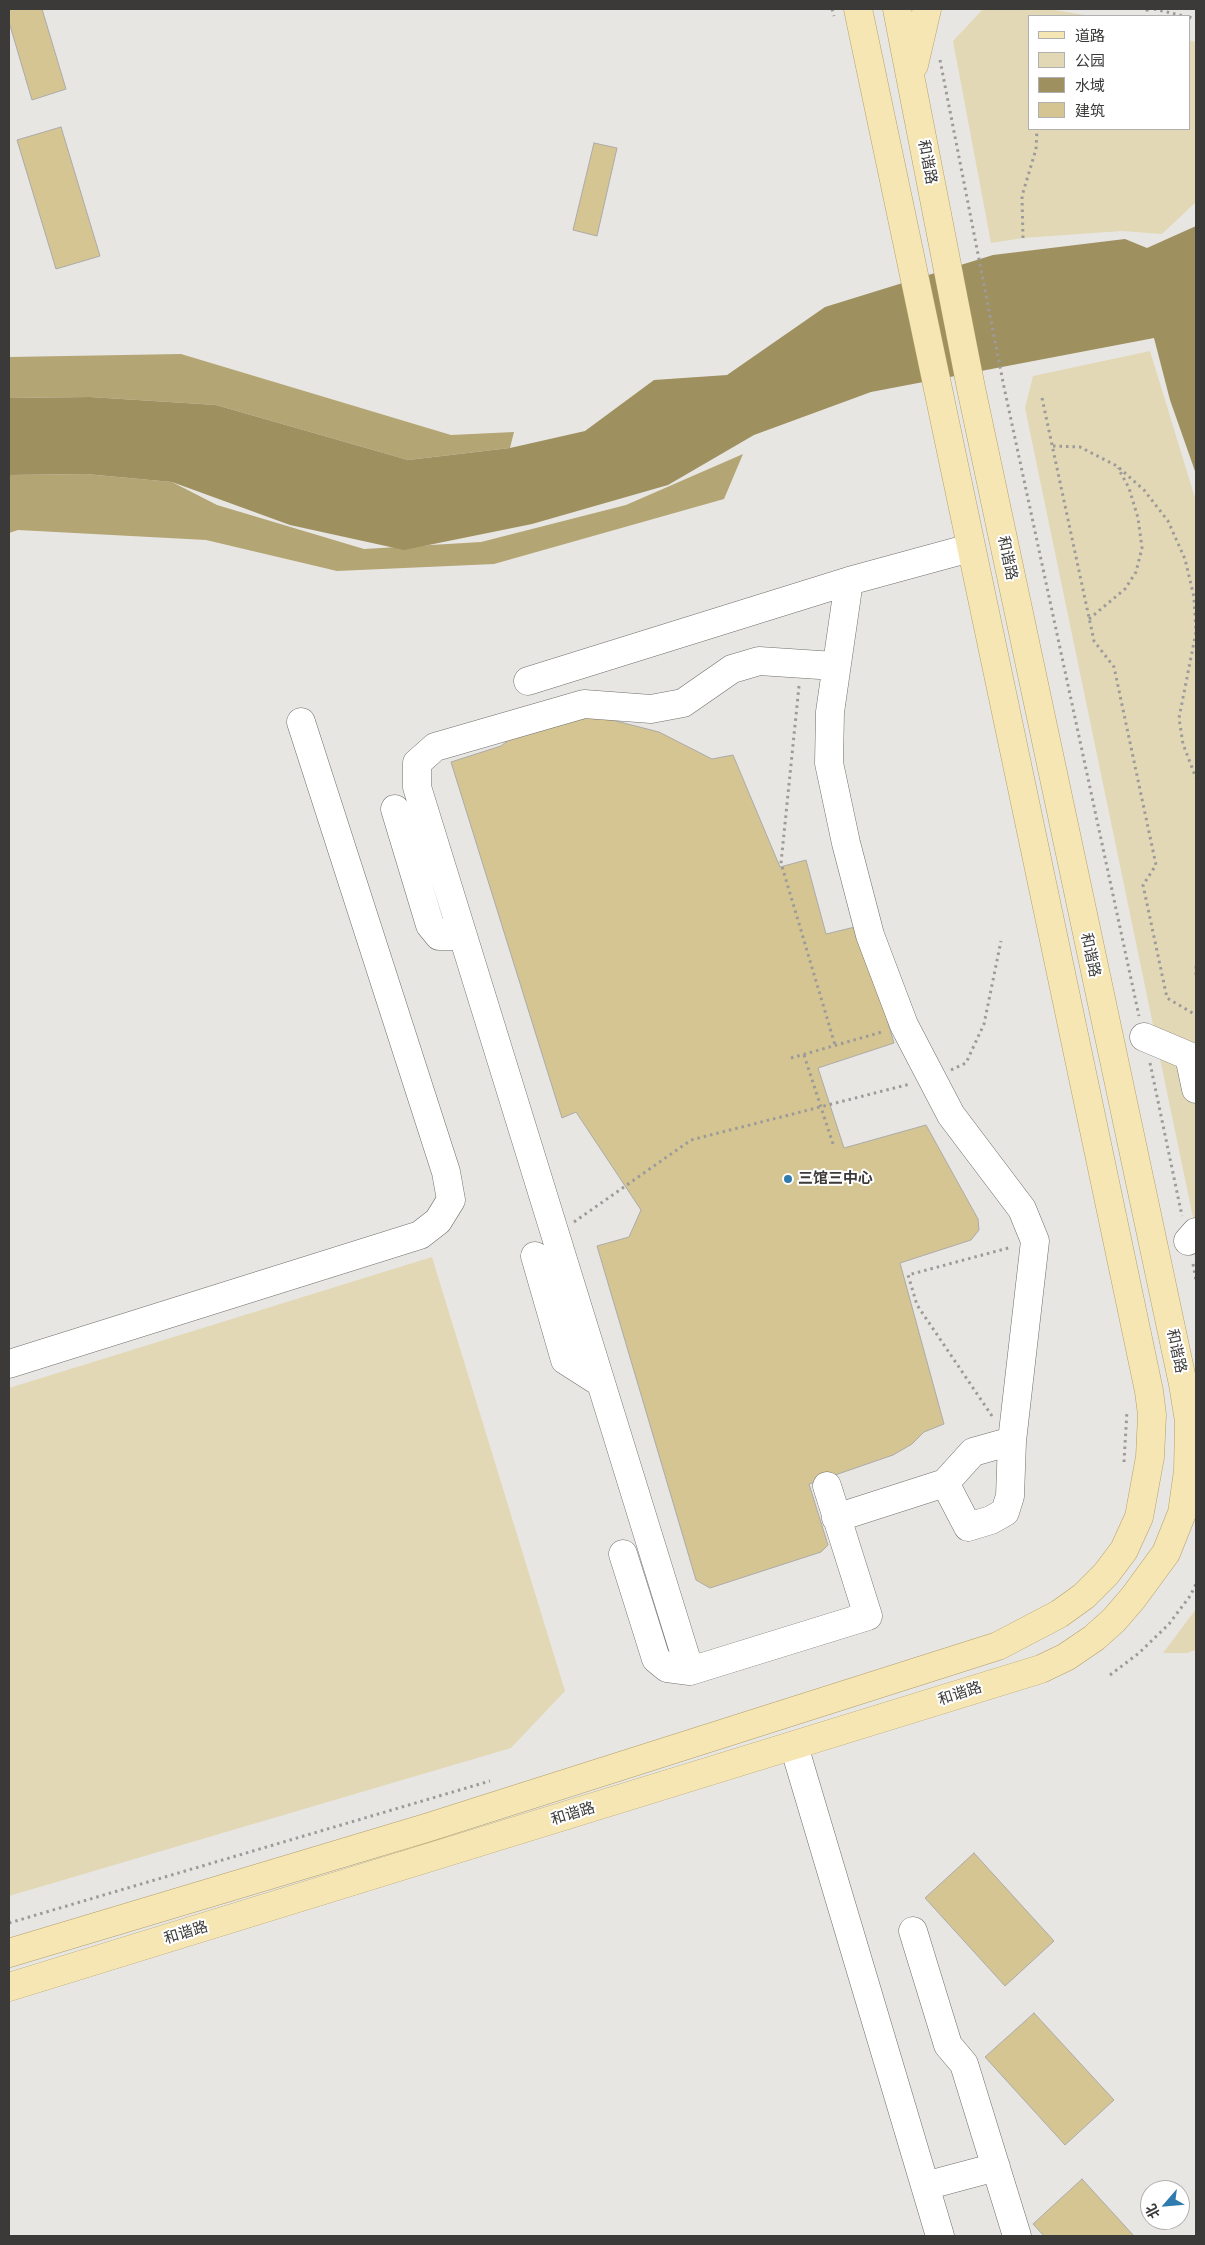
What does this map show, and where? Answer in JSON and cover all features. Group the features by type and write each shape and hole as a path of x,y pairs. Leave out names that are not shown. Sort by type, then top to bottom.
{"main road":[{"name":"和谐路","path":"9,1953 426,1828 998,1646 1043,1623 1084,1596 1106,1574 1124,1550 1139,1517 1150,1457 1152,1415 1149,1391 858,9"},
{"name":"和谐路","path":"9,1987 1041,1669 1066,1657 1094,1638 1133,1598 1166,1553 1182,1513 1188,1471 1189,1421 1183,1384 971,388 897,9"},
{"path":"912,84 926,9"}],"street":[{"path":"528,681 849,581 970,548"},
{"path":"849,581 830,712 829,763 846,843 870,935 904,1026 950,1115 1022,1209 1035,1241 1012,1441 1010,1496 1005,1512 991,1520 968,1528 945,1483"},
{"path":"690,1671 417,787 417,763 435,747 584,704 651,709 683,703 732,669 759,661 836,666"},
{"path":"9,1364 420,1235 438,1221 450,1200 446,1172 301,722"},
{"path":"396,809 430,924 439,936 463,936"},
{"path":"1144,1036 1189,1056 1196,1089"},
{"path":"534,1256 565,1360 601,1383"},
{"path":"836,1518 945,1483 973,1452 1012,1441"},
{"path":"622,1554 656,1659 667,1668 690,1671 868,1616 827,1486"},
{"path":"794,1746 940,2236"},
{"path":"913,1931 948,2045 964,2064 1017,2236"},
{"path":"925,2186 996,2167"}],"path":[{"path":"1154,9 1180,15"},
{"path":"940,52 1004,387 1144,1036 1192,1237 1196,1280"},
{"path":"1023,238 1022,196 1036,149 1037,130"},
{"path":"1042,398 1094,641 1114,667 1156,865 1143,885 1167,998 1196,1015"},
{"path":"1053,446 1080,447 1117,466 1144,490 1168,521 1185,559 1194,597 1196,632 1179,718 1183,744 1196,778"},
{"path":"1089,619 1125,589 1136,572 1142,548 1138,518 1129,488 1117,466"},
{"path":"801,663 782,863 835,1045"},
{"path":"555,1235 692,1140 932,1079 966,1063 984,1024 1001,942"},
{"path":"1196,966 1196,977"},
{"path":"792,1058 885,1031"},
{"path":"804,1054 834,1147"},
{"path":"990,1413 917,1305 908,1274 1035,1241"},
{"path":"1124,1466 1126,1403"},
{"path":"1110,1675 1139,1653 1169,1624 1196,1584"},
{"path":"9,1923 495,1780"}],"green space":[{"path":"983,9 1048,9 1085,15 1028,15 1028,130 1190,130 1190,40 1196,42 1195,203 1162,234 1122,231 1023,238 991,243 953,41"},
{"path":"1150,351 1196,501 1196,1232 1025,408 1033,376"},
{"path":"432,1257 565,1691 511,1748 9,1896 9,1388"},
{"path":"1196,1609 1196,1650 1187,1653 1163,1653"}],"shaded area":[{"path":"181,354 451,435 514,432 510,448 408,460 216,405 90,397 9,398 9,357"},
{"path":"743,454 724,499 494,564 337,571 206,540 18,530 9,533 9,475 86,474 172,482 217,505 364,549 481,542 626,505"}],"water":[{"path":"1196,226 1196,474 1170,400 1154,338 871,392 754,435 668,485 532,524 404,550 290,525 172,482 86,474 9,475 9,398 90,397 216,405 408,460 510,448 585,431 654,380 727,375 825,307 993,255 1125,239 1147,248"}],"building":[{"path":"9,9 42,9 66,89 32,100 9,22"},
{"path":"61,127 100,256 56,269 17,140"},
{"path":"594,143 617,148 597,236 573,230"},
{"name":"三馆三中心","path":"596,716 659,732 712,759 733,755 780,867 806,860 826,934 859,926 894,1043 818,1068 844,1148 926,1125 978,1219 979,1230 971,1240 900,1263 944,1424 924,1432 912,1444 893,1455 809,1484 828,1545 821,1552 710,1588 696,1580 597,1246 629,1237 641,1210 576,1112 562,1118 451,762 501,746 510,739 550,721"},
{"path":"974,1853 1054,1941 1005,1986 925,1898"},
{"path":"1034,2013 1114,2100 1065,2145 985,2057"},
{"path":"1082,2179 1134,2236 1044,2236 1033,2224"}],"place":[{"name":"三馆三中心","path":"788,1179"}]}
